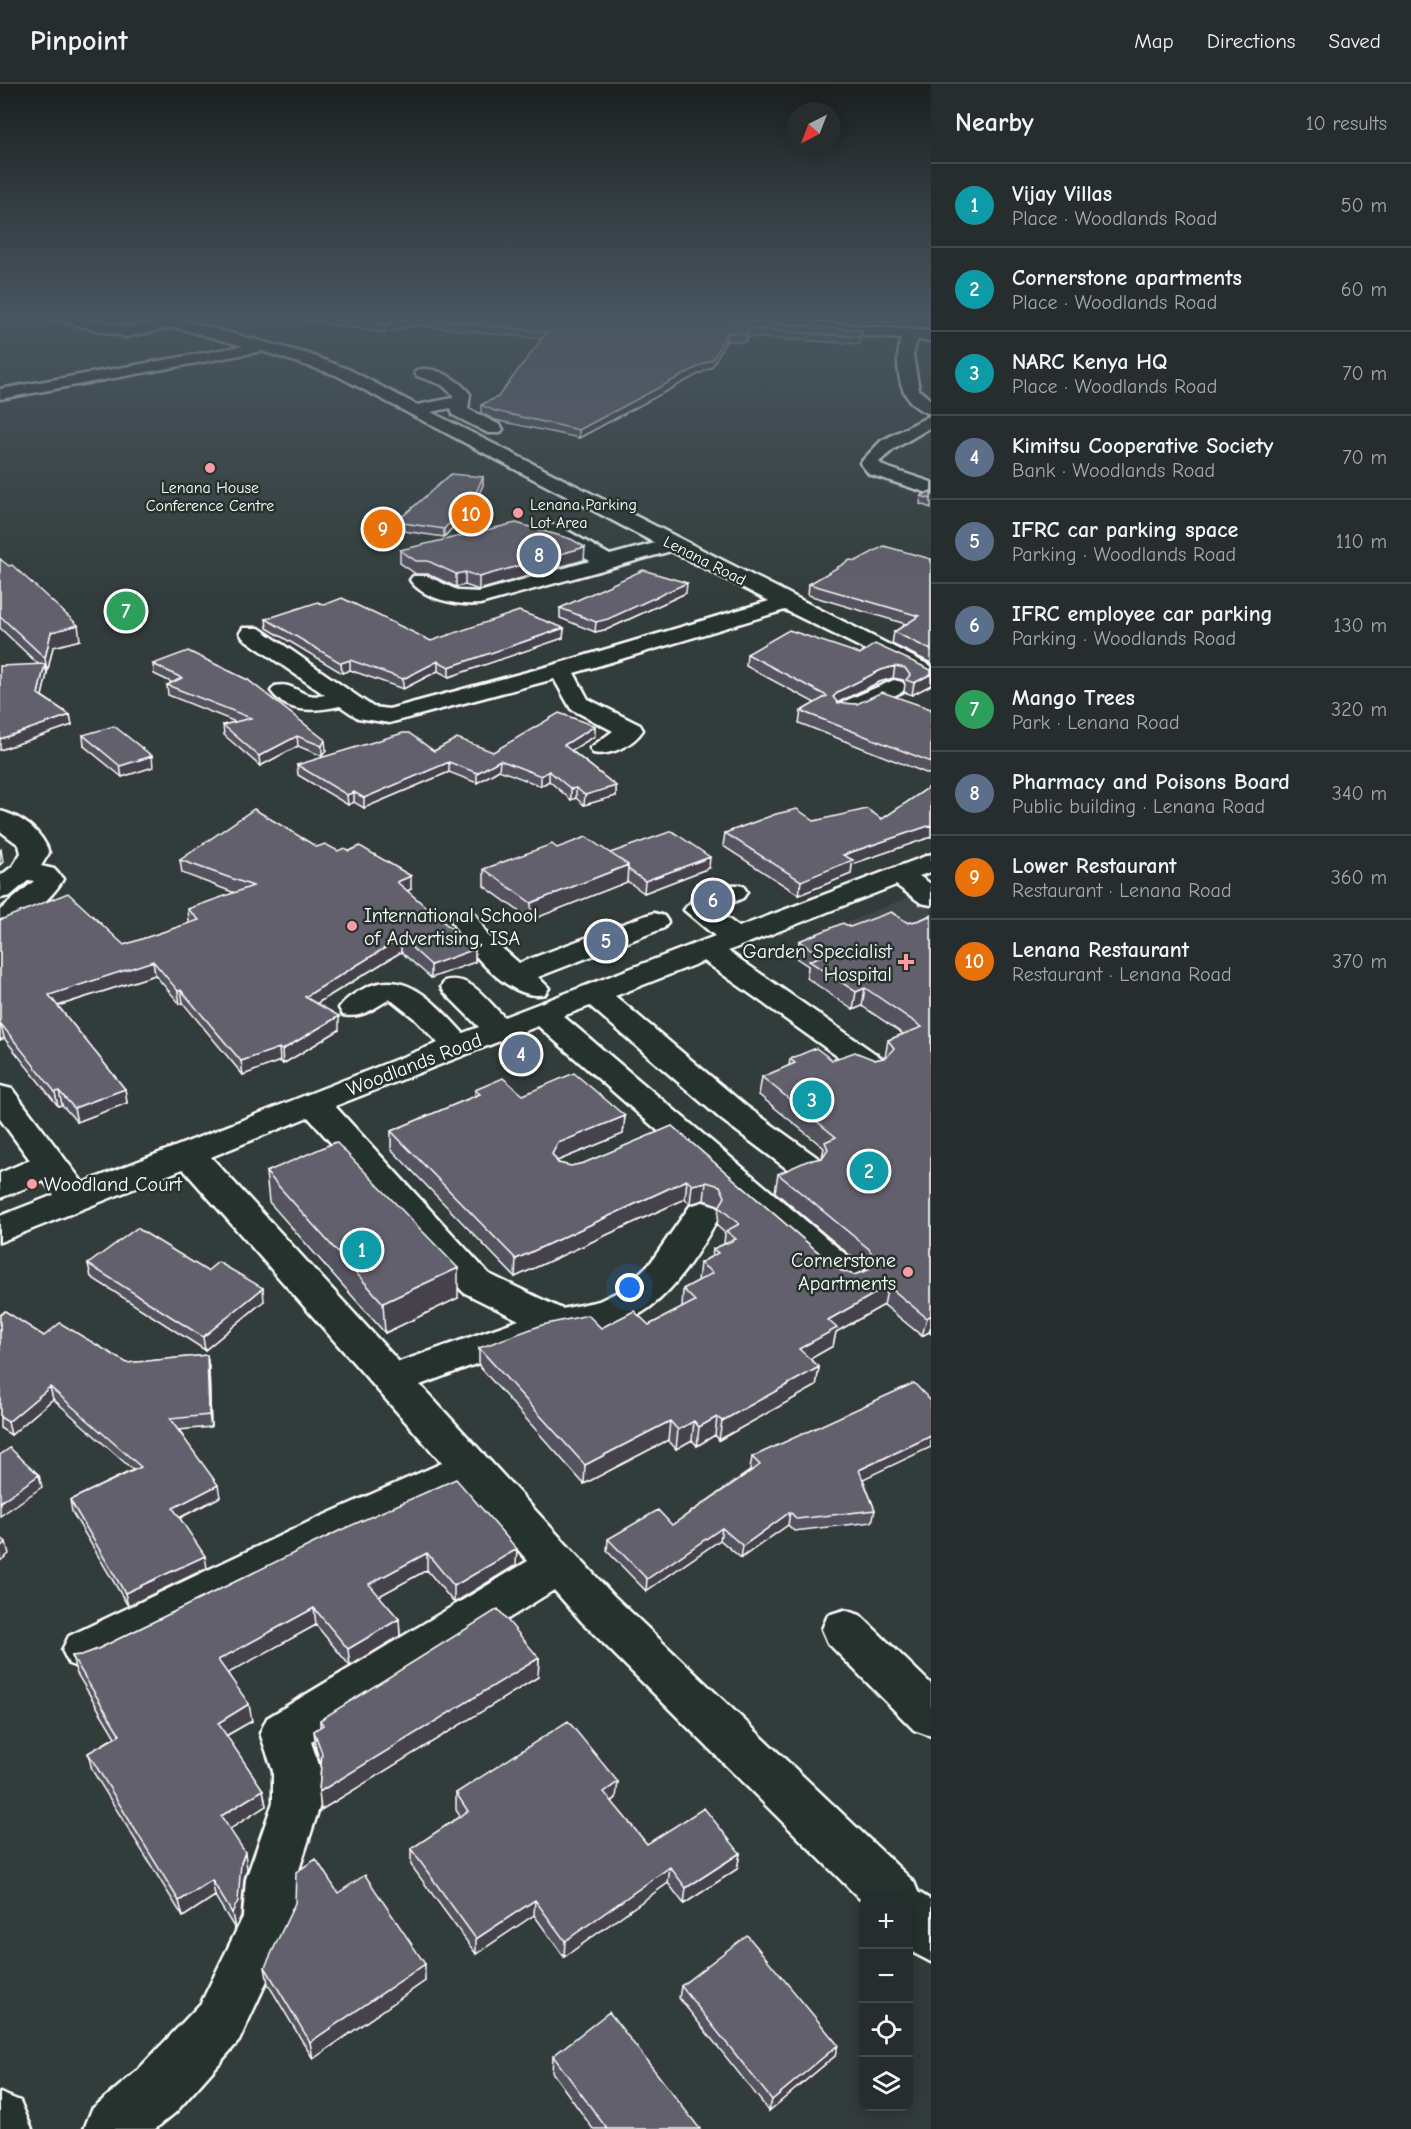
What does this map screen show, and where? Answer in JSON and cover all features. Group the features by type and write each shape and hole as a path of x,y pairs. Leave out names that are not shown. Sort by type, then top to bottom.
{"street":[{"name":"Lenana Road","path":"417,410 558,486 931,675"},
{"path":"459,410 464,415 506,434"},
{"path":"927,486 876,470 869,462 872,457 894,442 931,420"},
{"path":"550,529 607,562"},
{"path":"420,580 442,593 471,599 674,544"},
{"path":"251,633 366,713 390,716 561,670 788,602"},
{"path":"561,670 579,704 631,730 602,748"},
{"path":"846,709 886,690 910,705"},
{"path":"283,691 294,702 305,705 344,698"},
{"path":"0,819 32,841 35,853 24,871 0,890"},
{"name":"Woodlands Road","path":"0,1230 314,1103 931,862"},
{"path":"5,920 46,885 49,879 44,875 24,871"},
{"path":"899,875 931,897"},
{"path":"733,892 701,906 698,910 736,938"},
{"path":"465,920 471,934 498,964 515,975 531,1018 646,1132 645,1140"},
{"path":"515,975 654,922"},
{"path":"707,950 872,1066"},
{"path":"456,987 531,1018 849,1278"},
{"path":"354,1008 388,990 396,990 410,998 458,1047"},
{"path":"594,994 734,1113 806,1166"},
{"path":"0,1096 75,1198"},
{"path":"314,1103 476,1283 557,1323"},
{"path":"189,1154 598,1609 892,1895"},
{"path":"0,1186 50,1165"},
{"path":"392,1380 507,1337 557,1323 604,1314 633,1300 656,1281 703,1214"},
{"path":"85,1650 326,1533 472,1468"},
{"path":"112,2129 156,2091 220,2022 269,1920 271,1879 297,1802 297,1771 284,1733 559,1564"},
{"path":"844,1629 931,1715"},
{"path":"913,1917 931,1936"},
{"path":"0,2121 4,2129"}],"shaded area":[{"name":"Garden Specialist Hospital","path":"931,888 931,996 831,929"}],"building":[{"path":"494,410 616,410 579,430"},
{"path":"451,474 483,477 474,497 444,529 396,522"},
{"path":"931,491 931,499 921,496"},
{"path":"516,523 571,539 585,547 479,577 465,572 456,574 428,561 416,561 400,550"},
{"path":"884,546 931,559 931,650 894,632 919,616 809,584 850,560 856,561"},
{"path":"0,559 9,566 12,565 78,625 51,632 45,658 0,616"},
{"path":"643,570 687,583 608,619 596,622 560,608"},
{"path":"342,598 431,641 519,611 564,628 449,667 438,661 403,679 350,660 341,663 266,619 318,602 324,605"},
{"path":"789,630 860,654 875,644 931,670 931,674 914,683 906,680 910,675 905,668 895,666 881,670 839,691 833,697 838,703 857,704 882,692 931,709 931,762 801,711 827,696 747,654"},
{"path":"188,651 248,680 325,740 322,746 297,736 259,756 223,725 251,718 167,685 182,678 153,664"},
{"path":"45,664 38,694 70,715 0,739 0,666"},
{"path":"559,713 595,726 564,745 616,786 585,795 576,788 571,789 549,771 541,776 500,760 477,773 449,762 364,798 354,792 347,795 297,765 403,733 409,733 434,751 457,738 493,752"},
{"path":"114,726 152,756 120,766 83,735"},
{"path":"931,786 931,825 843,855 853,860 801,881 725,833 776,814 797,809 814,821 867,809 882,819"},
{"path":"254,809 317,847 325,844 338,851 344,848 349,851 360,846 411,876 397,882 475,949 431,965 401,938 305,997 339,1016 282,1050 279,1048 241,1061 181,990 178,991 153,961 49,995 125,1089 74,1108 59,1091 55,1092 0,1025 0,920 68,893 124,945 199,920 188,909 253,886 180,860"},
{"path":"672,831 710,857 645,881 628,869 628,865 610,853"},
{"path":"586,837 628,865 531,903 484,869 552,844 557,848"},
{"path":"891,912 908,923 931,915 931,1315 927,1318 888,1286 828,1320 837,1328 799,1349 819,1367 722,1421 717,1417 699,1427 694,1421 678,1430 670,1421 585,1465 479,1348 542,1325 588,1315 601,1328 634,1311 649,1325 695,1301 683,1289 713,1273 700,1263 718,1253 713,1249 736,1239 726,1231 739,1224 719,1207 725,1197 720,1186 706,1182 692,1185 687,1180 516,1259 391,1131 480,1094 475,1090 503,1078 523,1095 574,1073 625,1116 558,1143 552,1154 558,1163 571,1166 584,1163 672,1126 839,1270 854,1275 869,1270 874,1258 869,1249 778,1174 807,1161 822,1158 828,1149 825,1142 836,1137 762,1077 795,1063 790,1059 816,1048 832,1060 855,1052 875,1060 887,1057 894,1048 888,1040 922,1027 865,988 856,992 809,961 821,956 799,941 843,923 850,927"},
{"path":"336,1142 458,1268 383,1303 266,1172"},
{"path":"137,1228 207,1271 218,1262 263,1288 203,1337 88,1264"},
{"path":"5,1311 44,1336 60,1323 127,1363 207,1355 209,1415 170,1419 218,1485 173,1508 205,1556 125,1593 70,1500 141,1467 50,1387 8,1422 0,1417 0,1315"},
{"path":"914,1383 931,1401 931,1436 859,1470 875,1510 797,1519 790,1512 743,1546 722,1528 647,1579 608,1539 658,1510 672,1525 760,1465 752,1457"},
{"path":"10,1448 39,1475 0,1502 0,1455"},
{"path":"456,1479 517,1549 454,1586 427,1553 369,1584 399,1619 348,1649 314,1608 218,1660 249,1704 218,1723 263,1790 221,1816 245,1852 241,1863 238,1901 232,1913 212,1880 179,1901 88,1753 120,1735 72,1656 98,1649 341,1530"},
{"path":"0,1537 6,1542 0,1547"},
{"path":"498,1609 539,1658 319,1792 322,1753 314,1731 323,1725 320,1720"},
{"path":"568,1721 618,1782 604,1792 647,1844 704,1808 740,1853 686,1888 670,1867 565,1941 535,1900 476,1939 411,1849 468,1811 456,1793"},
{"path":"316,1859 338,1893 365,1875 425,1964 310,2042 265,1967 295,1903 296,1872"},
{"path":"747,1935 838,2045 772,2100 681,1986"},
{"path":"609,2012 700,2129 607,2129 553,2056"}],"place":[{"name":"Lenana House Conference Centre","path":"210,468"},
{"name":"Lenana Parking Lot Area","path":"518,513"},
{"name":"Lenana Restaurant","path":"471,514"},
{"name":"Lower Restaurant","path":"383,529"},
{"name":"Pharmacy and Poisons Board","path":"539,555"},
{"name":"Mango Trees","path":"126,611"},
{"name":"IFRC employee car parking","path":"713,900"},
{"name":"International School of Advertising, ISA","path":"352,926"},
{"name":"IFRC car parking space","path":"606,941"},
{"name":"Garden Specialist Hospital","path":"906,962"},
{"name":"Kimitsu Cooperative Society","path":"521,1054"},
{"name":"NARC Kenya HQ","path":"812,1100"},
{"name":"Cornerstone apartments","path":"869,1171"},
{"name":"Woodland Court","path":"32,1184"},
{"name":"Vijay Villas","path":"362,1250"},
{"name":"Cornerstone Apartments","path":"908,1272"}]}
